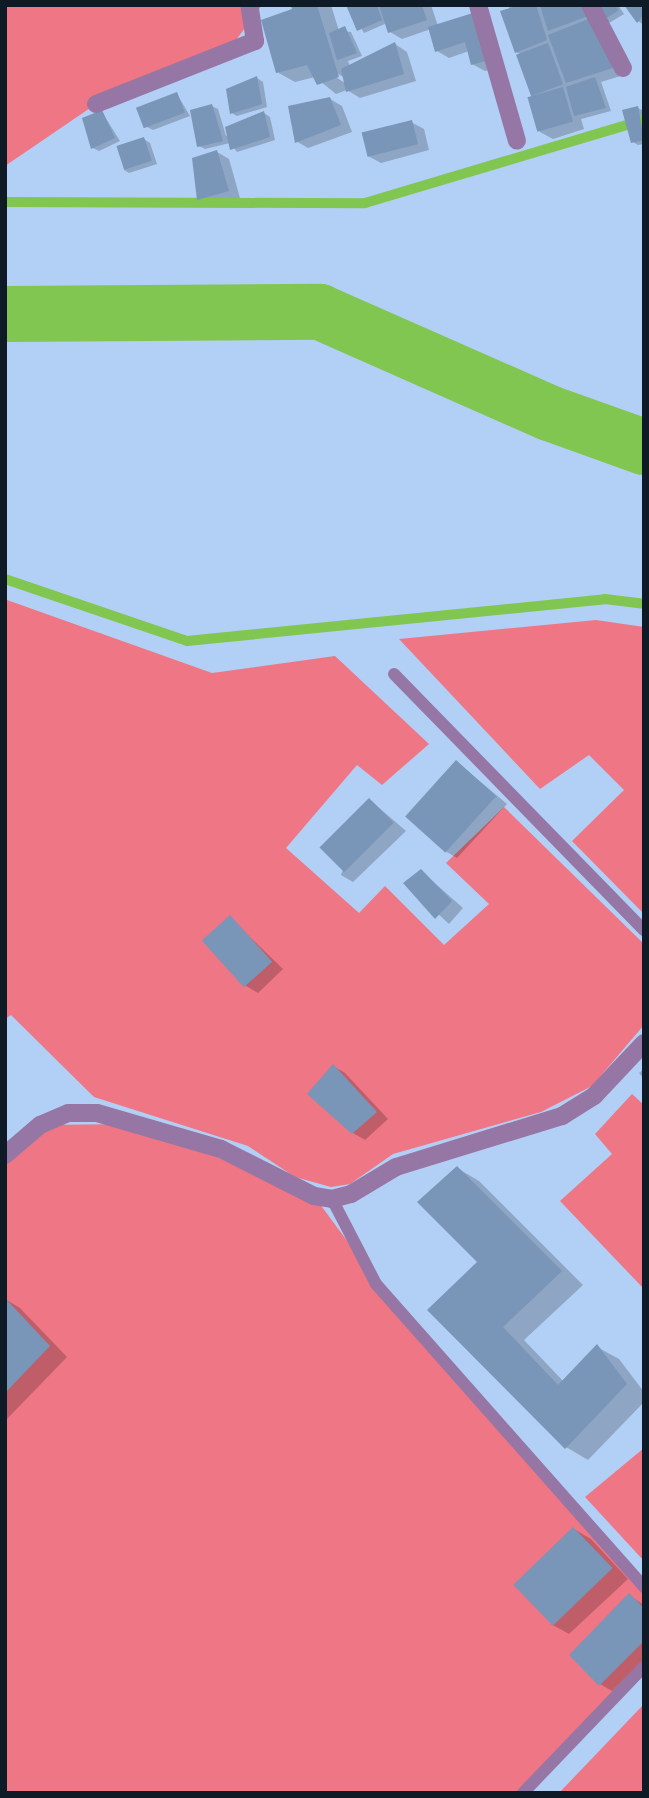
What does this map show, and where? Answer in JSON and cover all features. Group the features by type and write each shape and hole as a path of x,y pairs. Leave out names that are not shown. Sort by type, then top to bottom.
{"street":[{"path":"96,104 255,41 249,5"},
{"path":"478,5 517,141"},
{"path":"590,5 623,68"},
{"path":"5,1155 40,1125 68,1113 97,1113 220,1149 314,1196 332,1199 351,1194 396,1167 562,1116 594,1096 644,1043"}],"lane":[{"path":"394,674 644,930"},
{"path":"332,1199 376,1284 644,1587"},
{"path":"523,1793 644,1667"}],"shaded area":[{"path":"5,5 262,5 228,51 96,104 5,166"},
{"path":"7,600 212,673 335,656 429,744 382,785 357,765 286,848 359,913 385,886 444,945 489,904 446,863 504,807 644,944 644,1025 592,1086 541,1112 393,1154 350,1184 331,1187 295,1177 248,1146 94,1097 11,1015 5,1019"},
{"path":"596,620 644,627 644,914 572,841 624,790 589,755 540,789 399,639"},
{"path":"632,1094 644,1105 644,1289 560,1201 612,1154 595,1134"},
{"path":"134,1124 314,1196 356,1253 644,1587 644,1667 523,1793 5,1793 5,1155 40,1125"},
{"path":"644,1448 644,1561 585,1497"},
{"path":"644,1704 644,1793 559,1793"}],"building":[{"path":"291,5 317,5 339,77 317,85 307,65 276,73 261,20 292,9"},
{"path":"346,5 377,5 382,20 357,31"},
{"path":"379,5 422,5 427,20 388,33"},
{"path":"520,5 536,5 547,40 515,53 500,11"},
{"path":"540,5 583,5 588,16 548,31"},
{"path":"593,5 615,5 619,10 602,21"},
{"path":"624,5 644,5 644,15 637,23"},
{"path":"476,12 489,60 471,65 465,42 435,52 428,27"},
{"path":"591,18 616,67 566,83 548,35"},
{"path":"345,26 357,53 337,60 329,33"},
{"path":"395,42 404,74 346,92 341,69"},
{"path":"548,43 563,84 531,96 516,55"},
{"path":"257,76 262,104 230,114 226,89"},
{"path":"595,77 606,108 574,116 566,87"},
{"path":"563,87 573,122 537,132 527,97"},
{"path":"177,92 185,113 144,128 136,108"},
{"path":"330,97 341,125 295,143 288,106"},
{"path":"212,104 223,141 197,147 190,110"},
{"path":"638,106 644,140 631,143 622,110"},
{"path":"102,110 115,138 91,149 82,118"},
{"path":"264,111 270,137 230,150 225,127"},
{"path":"412,120 418,144 368,157 362,133"},
{"path":"144,137 152,161 124,170 116,146"},
{"path":"217,150 229,191 197,200 192,158"},
{"path":"456,760 496,796 445,853 405,816"},
{"path":"369,798 394,823 344,872 320,847"},
{"path":"421,869 452,901 435,919 403,883"},
{"path":"230,915 272,962 244,987 202,940"},
{"path":"333,1064 377,1112 352,1134 307,1094"},
{"path":"457,1166 562,1271 503,1327 558,1385 597,1344 627,1384 565,1449 427,1310 477,1262 417,1202"},
{"path":"5,1298 50,1346 5,1393"},
{"path":"573,1527 613,1568 553,1626 513,1585"},
{"path":"629,1593 644,1608 644,1641 599,1686 569,1655"}],"waterway":[{"path":"5,202 365,203 644,120"},
{"path":"5,314 320,312 549,413 644,447"},
{"path":"5,579 187,641 605,599 644,604"}]}
